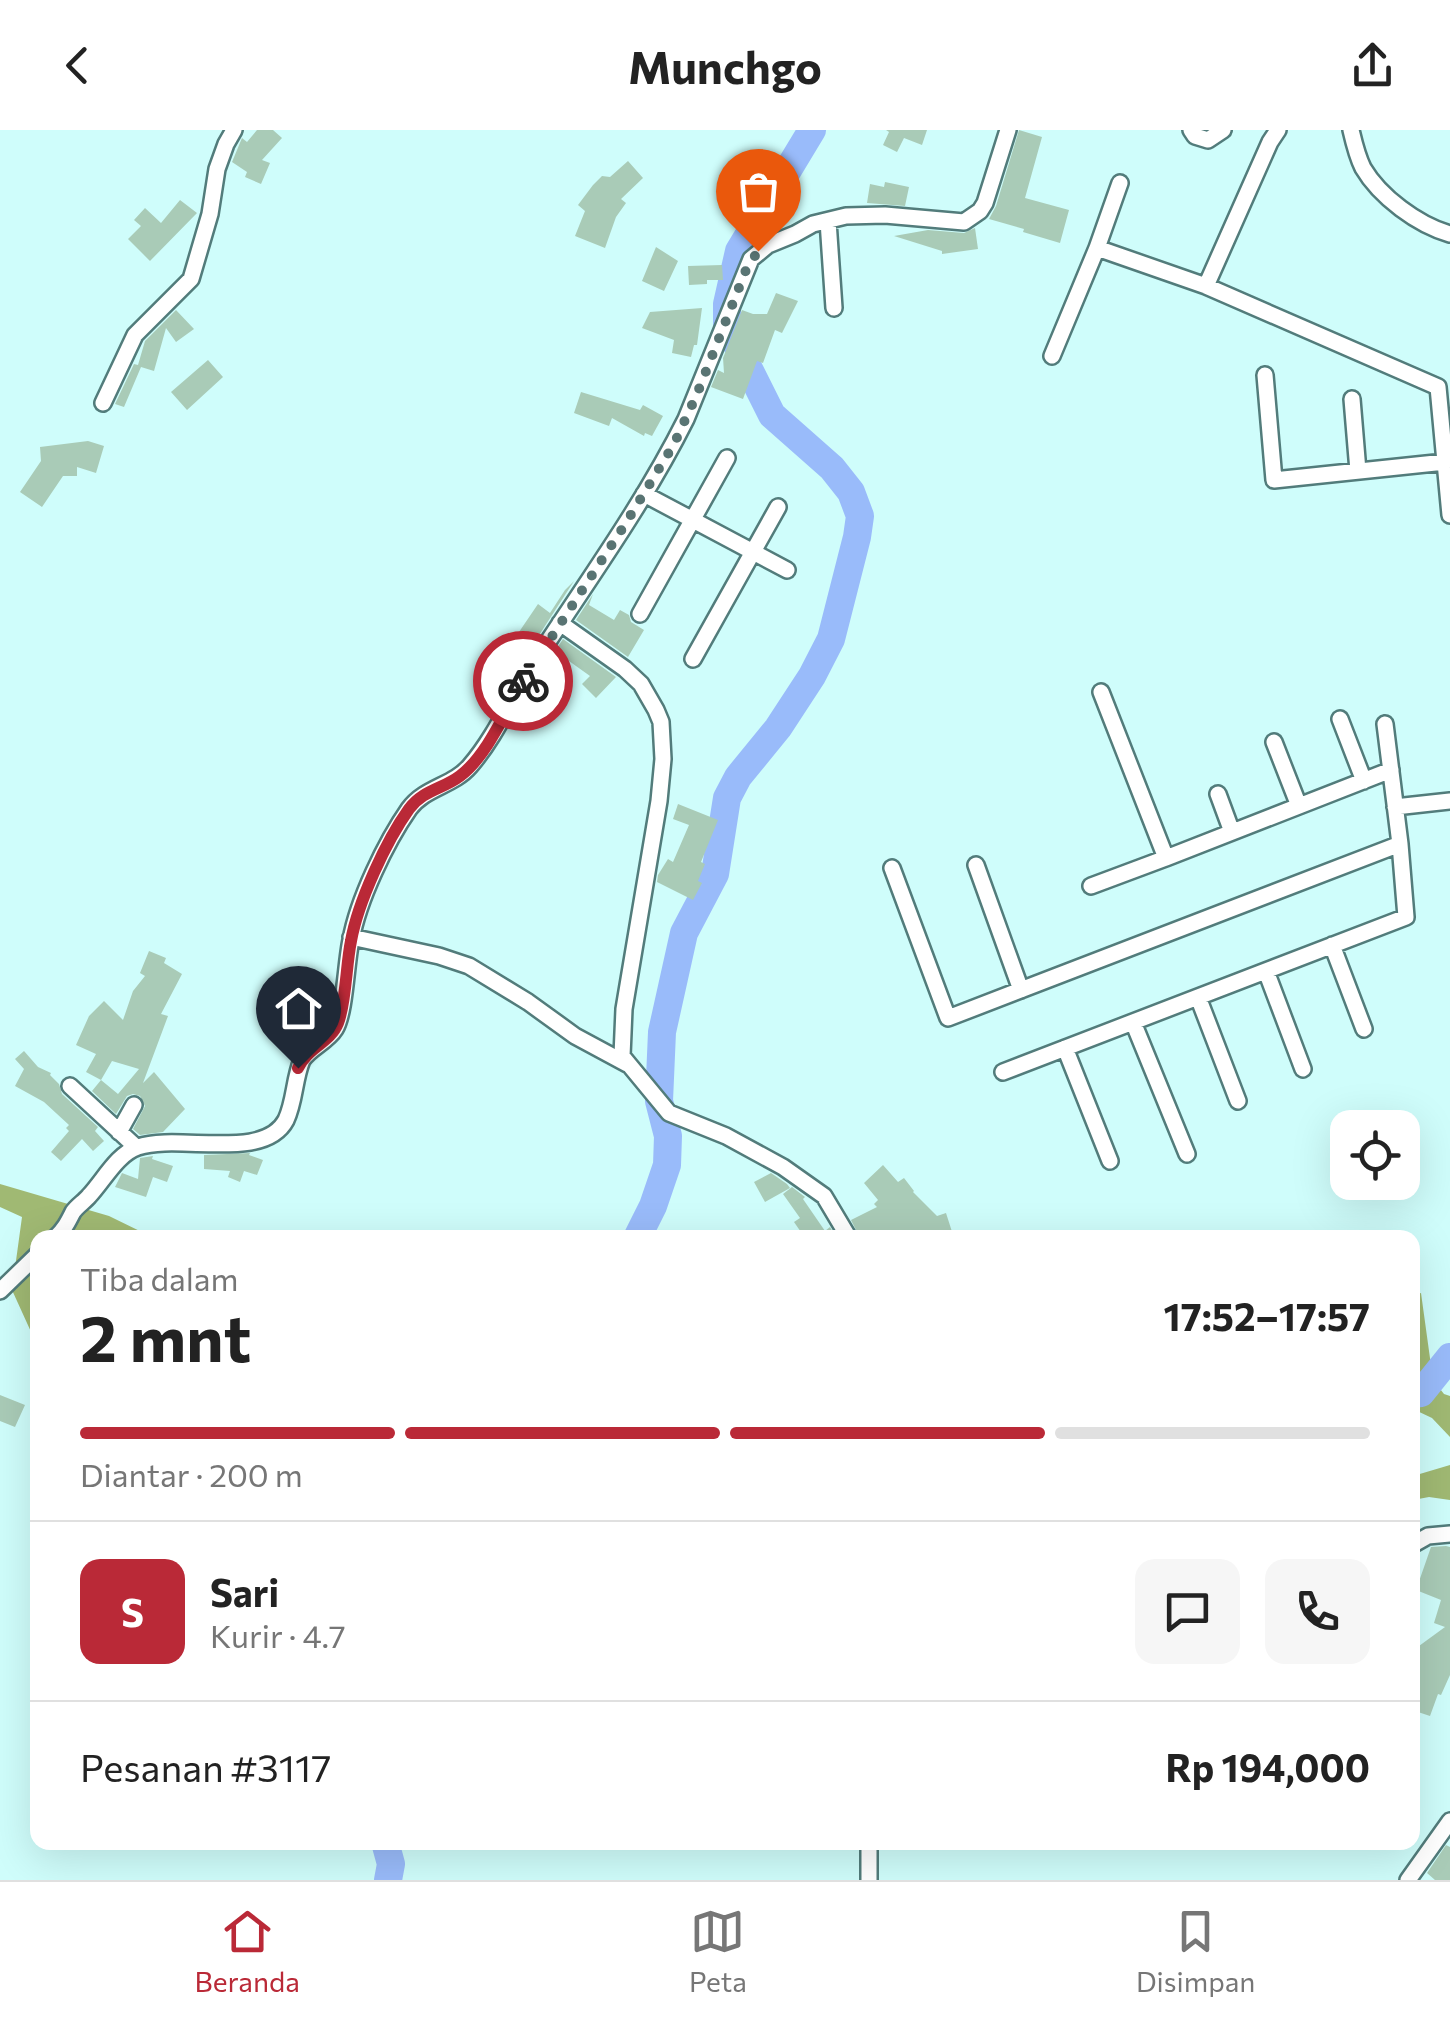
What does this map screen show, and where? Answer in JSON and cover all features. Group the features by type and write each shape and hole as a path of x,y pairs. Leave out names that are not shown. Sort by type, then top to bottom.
{"street":[{"path":"103,403 135,335 191,279 210,214 217,168 234,130"},
{"path":"62,1230 105,1175 136,1147 258,1141 280,1129 302,1060 335,1030 340,1018 351,937 372,878 421,796 462,776 471,765 644,494 686,419 751,259 758,251 813,224 846,216 964,222 985,203 1008,130"},
{"path":"1191,130 1195,136 1208,140 1223,130"},
{"path":"1206,286 1278,130"},
{"path":"1352,130 1362,165 1372,180 1403,209 1450,234"},
{"path":"1052,356 1120,183"},
{"path":"828,220 834,308"},
{"path":"1096,248 1206,286 1444,387 1450,515"},
{"path":"1265,376 1274,480 1358,471 1447,471"},
{"path":"1352,399 1358,471"},
{"path":"640,614 727,458"},
{"path":"644,494 787,570"},
{"path":"693,659 778,507"},
{"path":"560,623 641,684 661,722 660,801 624,1009 622,1052 627,1064 666,1110 784,1167 824,1196 844,1230"},
{"path":"1101,692 1166,858"},
{"path":"1340,719 1364,780"},
{"path":"1003,1072 1406,917 1386,724"},
{"path":"1274,742 1298,806"},
{"path":"1091,886 1391,770"},
{"path":"1218,794 1232,832"},
{"path":"1395,807 1450,800"},
{"path":"892,868 948,1018 1400,844"},
{"path":"976,865 1020,990"},
{"path":"351,937 469,966 575,1036 627,1064"},
{"path":"1332,945 1364,1029"},
{"path":"1266,971 1303,1069"},
{"path":"1198,997 1238,1101"},
{"path":"1133,1022 1187,1154"},
{"path":"1065,1048 1110,1161"},
{"path":"70,1086 136,1147"},
{"path":"119,1132 134,1105"},
{"path":"0,1291 30,1262"},
{"path":"1420,1541 1428,1536 1450,1534"},
{"path":"1408,1880 1450,1821"},
{"path":"869,1850 869,1880"}],"green space":[{"path":"0,1184 109,1216 138,1230 30,1230 30,1330 12,1290 22,1217 0,1207"},
{"path":"1420,1293 1433,1380 1450,1396 1450,1437 1432,1418 1420,1412"},
{"path":"1450,1465 1450,1500 1420,1499 1420,1474"}],"building":[{"path":"257,130 273,130 282,138 262,160 270,163 261,184 245,177 247,172 232,162 242,138 247,142"},
{"path":"886,130 927,130 922,145 904,138 897,152 883,145 889,132"},
{"path":"1019,130 1042,137 1025,198 1069,210 1060,243 989,219"},
{"path":"628,161 643,178 621,199 626,203 616,217 605,248 575,236 585,211 578,205 602,176 610,177"},
{"path":"885,182 909,187 905,206 867,203 870,184 884,187"},
{"path":"180,200 197,213 150,261 128,239 141,226 134,220 145,208 161,223"},
{"path":"975,228 978,249 942,254 894,236 928,230 964,233"},
{"path":"656,247 678,261 664,291 642,281"},
{"path":"722,265 723,280 689,285 688,266"},
{"path":"776,293 798,301 782,333 775,330 763,363 757,361 743,399 711,387 718,370 724,373 723,358 742,310 767,314"},
{"path":"702,308 697,345 691,357 672,353 674,340 642,328 650,312"},
{"path":"176,310 194,329 176,342 166,328 154,371 141,367 124,407 115,404 134,364 138,365 145,341"},
{"path":"208,360 223,377 187,410 171,392"},
{"path":"581,392 640,410 643,405 663,416 652,436 644,436 612,418 609,426 574,413"},
{"path":"88,441 104,446 96,473 77,467 77,476 63,476 42,507 20,492 41,461 40,447"},
{"path":"574,581 534,643 519,632 538,604 550,613"},
{"path":"593,594 589,605 614,620 620,610 644,630 628,657 576,620"},
{"path":"563,639 616,677 596,698 582,684 590,676 555,651"},
{"path":"506,668 514,673 492,713 482,706"},
{"path":"678,804 718,820 701,862 705,864 698,881 702,883 693,900 657,882 668,859 673,862 689,825 673,819"},
{"path":"149,951 166,958 164,963 182,974 161,1014 168,1016 143,1083 154,1072 185,1109 163,1132 140,1135 133,1129 145,1106 140,1096 127,1096 116,1114 92,1091 101,1080 86,1072 96,1054 76,1045 89,1016 104,1001 123,1020 133,991 145,976 140,973","holes":["112,1061 139,1069 118,1094 101,1080"]},
{"path":"24,1051 38,1067 51,1073 62,1094 98,1127 95,1131 104,1141 93,1151 82,1139 61,1161 51,1152 69,1131 69,1125 44,1102 15,1086 24,1069 15,1059"},
{"path":"250,1153 263,1160 257,1175 244,1171 240,1182 228,1177 230,1171 204,1169 204,1155"},
{"path":"153,1156 152,1159 173,1166 167,1182 153,1177 146,1197 115,1187 122,1173 138,1179 140,1158"},
{"path":"883,1165 898,1182 904,1178 937,1216 946,1213 951,1230 856,1230 851,1220 877,1207 874,1204 878,1200 864,1183"},
{"path":"771,1173 790,1188 765,1202 754,1182"},
{"path":"792,1187 805,1197 824,1230 800,1230 794,1222 800,1218 783,1194"},
{"path":"0,1395 25,1405 15,1427 0,1421"},
{"path":"1431,1547 1450,1547 1450,1675 1430,1716 1420,1713 1420,1645 1445,1627 1434,1623 1441,1600 1420,1592 1420,1579"},
{"path":"1446,1845 1450,1847 1450,1880 1435,1880 1427,1873"}],"waterway":[{"path":"641,1230 667,1165 668,1136 659,1101 662,1032 684,933 715,874 727,798 738,777 778,728 831,639 857,537 860,516 851,492 832,468 772,415 727,325 727,304 739,251 812,130"},
{"path":"1420,1393 1450,1357"},
{"path":"387,1850 391,1864 388,1880"}],"way so far":[{"path":"523,681 674,444 746,270 758,251"}],"route":[{"path":"298,1068 306,1053 335,1030 356,918 399,827 421,796 462,776 523,681"}]}
